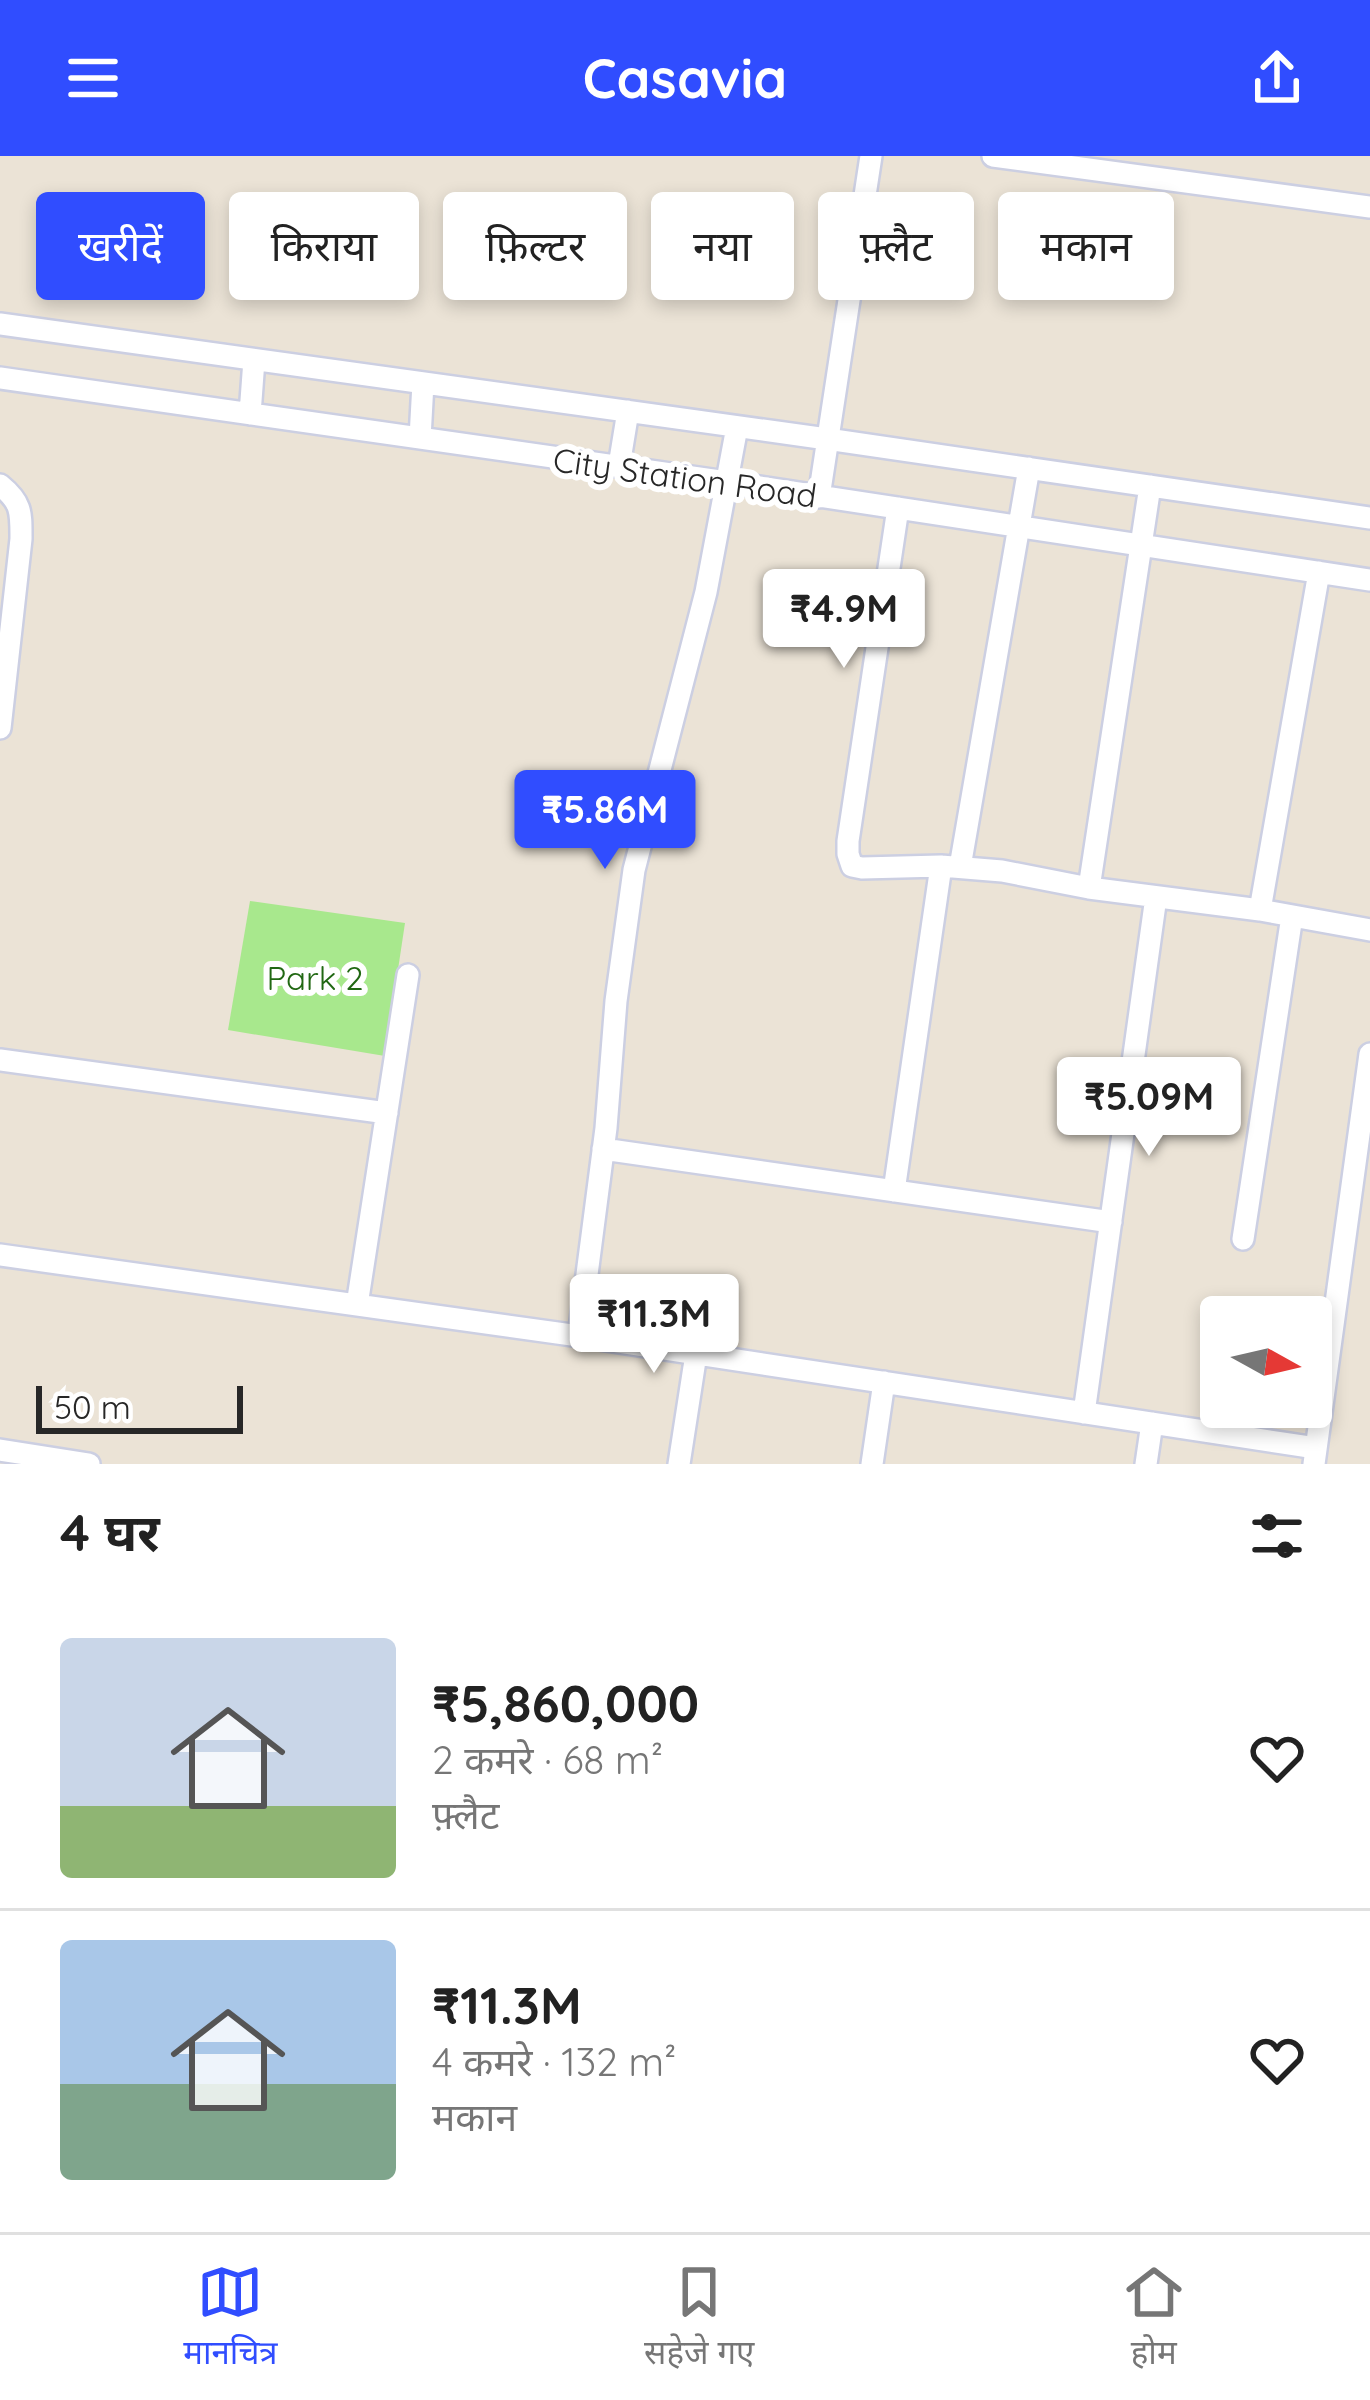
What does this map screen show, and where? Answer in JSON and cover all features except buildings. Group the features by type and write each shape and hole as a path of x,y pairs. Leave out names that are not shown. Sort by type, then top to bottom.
{"street":[{"path":"819,496 871,156"},
{"path":"993,156 1370,207"},
{"path":"0,324 1370,518"},
{"path":"250,414 254,359"},
{"name":"City Station Road","path":"0,378 1370,580"},
{"path":"420,438 423,383"},
{"path":"619,466 628,411"},
{"path":"579,1336 634,870 706,592 737,427"},
{"path":"894,1191 950,866 1021,527 1029,468"},
{"path":"0,485 15,497 21,539 0,724"},
{"path":"1089,888 1150,486"},
{"path":"898,508 848,854 852,866 1002,871 1370,930"},
{"path":"1260,910 1319,572"},
{"path":"1084,1413 1156,897"},
{"path":"1243,1239 1292,916"},
{"path":"357,1305 408,974"},
{"path":"0,1255 884,1382 1152,1423 1315,1456 1370,1054"},
{"path":"0,1060 387,1113"},
{"path":"603,1149 1111,1222"},
{"path":"679,1464 696,1354"},
{"path":"872,1464 884,1382"},
{"path":"1146,1464 1152,1423"},
{"path":"0,1450 89,1464"}],"green space":[{"name":"Park 2","path":"250,901 405,923 385,1056 228,1030"}]}
